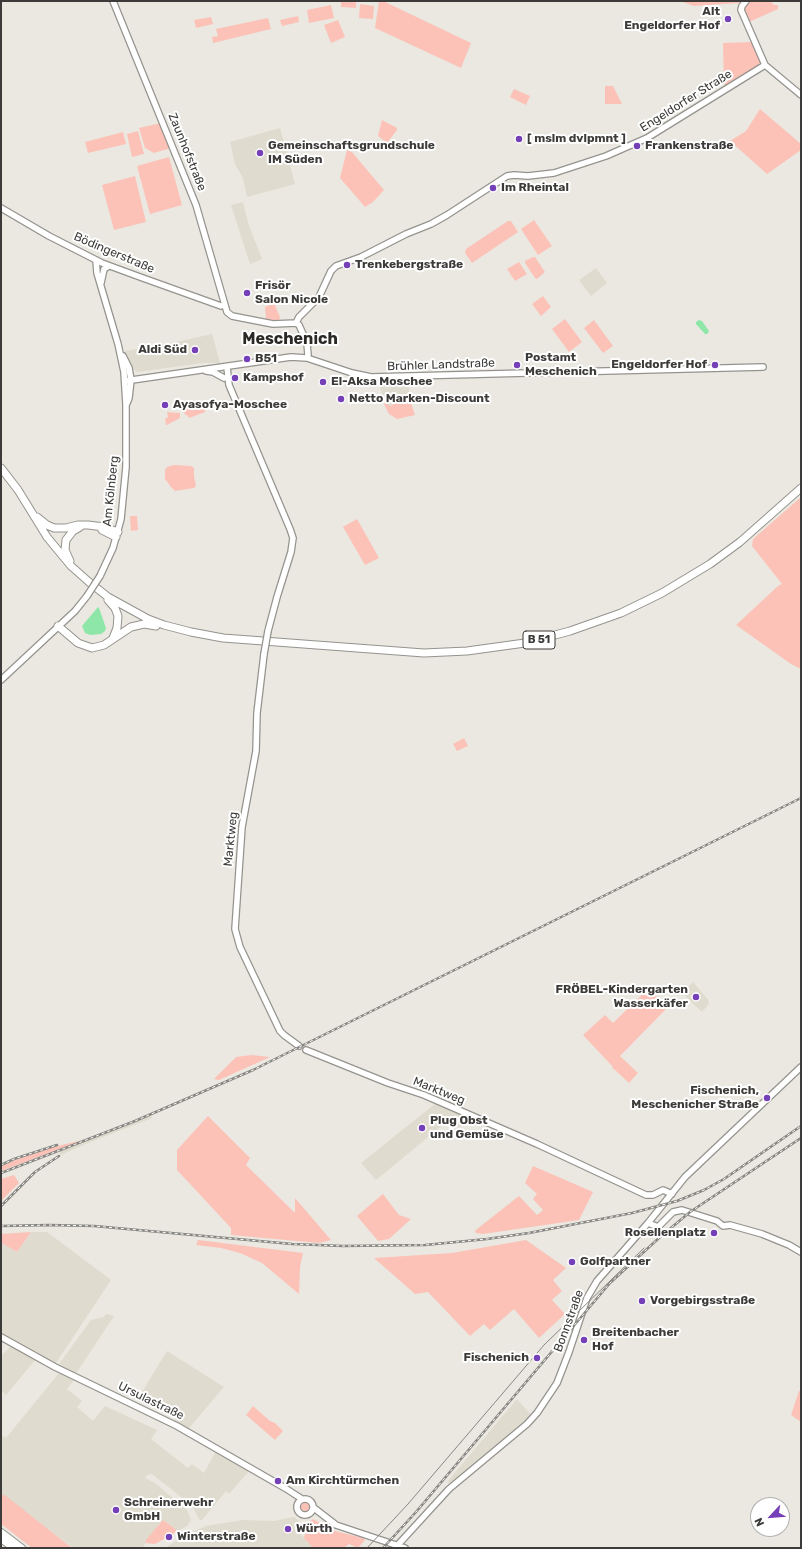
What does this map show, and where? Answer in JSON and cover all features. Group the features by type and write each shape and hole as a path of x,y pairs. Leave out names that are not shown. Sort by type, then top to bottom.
{"highway":[{"name":"B 51","path":"1,468 10,479 55,547 78,573 100,591 138,615 164,625 198,634 238,639 424,653 486,649 540,640 583,627 632,608 667,591 710,564 740,542 801,488"},
{"path":"32,513 47,525 54,528 66,528 83,525 97,526 117,535"},
{"path":"78,573 67,557 65,547 69,534 83,525"},
{"path":"100,591 113,605 117,614 117,628 112,640"},
{"path":"60,625 73,640 84,646 92,648 104,645 125,630 136,625 148,624 171,627"}],"main road":[{"path":"1,1532 22,1548"},
{"path":"1,1539 13,1548"}],"street":[{"name":"Zaunhofstraße","path":"114,1 195,202 224,306 229,315 272,324 296,323"},
{"path":"746,1 741,10 765,65 801,95"},
{"name":"Engeldorfer Straße","path":"296,323 298,317 320,295 333,267 361,257 406,234 447,216 506,176 528,176 554,173 617,152 656,134 765,65"},
{"name":"Bödingerstraße","path":"1,208 49,236 109,266 220,306 224,306"},
{"name":"Am Kölnberg","path":"99,261 97,274 118,344 124,372 128,380"},
{"path":"101,284 104,269 109,266"},
{"path":"296,323 299,325 307,343 307,358"},
{"name":"Am Kölnberg","path":"1,680 75,611 87,596 100,576 117,535 123,505 126,467 126,404 129,368 118,344"},
{"name":"Brühler Landstraße","path":"128,380 291,358 307,358 352,373 371,377 763,367"},
{"path":"227,367 229,385"},
{"path":"129,368 136,374 149,374 154,376"},
{"path":"220,368 229,385"},
{"path":"202,370 214,372 224,378"},
{"name":"Marktweg","path":"229,385 293,538 293,546 277,597 268,631 264,654 257,712 256,752 242,827 235,929 240,947 280,1031 299,1046"},
{"name":"Marktweg","path":"306,1050 388,1083 424,1095 537,1144 646,1195 654,1195 663,1190 672,1194"},
{"name":"Bonnstraße","path":"396,1547 449,1489 527,1424 537,1413 557,1383 591,1290 597,1281 648,1223 685,1177 801,1067"},
{"path":"648,1223 658,1227 674,1212 682,1210 717,1221 723,1226 730,1225 762,1234 789,1244 801,1252"},
{"name":"Ursulastraße","path":"1,1337 55,1367 178,1426 289,1491 300,1501"},
{"name":"Ursulastraße","path":"306,1499 311,1501 312,1511 305,1516 300,1514 297,1508 300,1501 306,1499"},
{"name":"Ursulastraße","path":"312,1511 336,1525 351,1531 396,1547 406,1548"},
{"path":"406,1536 406,1541 409,1548"}],"shaded area":[{"path":"341,1 356,1 356,8 341,7"},
{"path":"379,1 383,1 471,43 461,68 375,28"},
{"path":"680,1 741,1 739,3 694,6"},
{"path":"749,1 770,1 774,5 778,5 778,9 749,22 744,8"},
{"path":"360,4 374,6 373,19 359,18"},
{"path":"331,5 334,18 309,23 307,10"},
{"path":"298,16 299,22 282,26 280,20"},
{"path":"211,17 213,24 196,28 194,20"},
{"path":"268,18 271,29 213,43 212,37 218,36 216,29"},
{"path":"338,20 345,37 331,43 324,25"},
{"path":"752,42 760,62 759,65 724,86 723,43"},
{"path":"605,86 613,86 622,104 605,104"},
{"path":"514,89 530,96 526,105 510,97"},
{"path":"760,109 801,144 801,150 767,174 730,141 746,131"},
{"path":"382,120 397,128 387,143 378,136"},
{"path":"161,123 171,148 154,153 145,148 139,128"},
{"name":"Gemeinschaftsgrundschule IM Süden","path":"280,128 295,184 247,197 243,178 235,164 230,142"},
{"path":"138,131 144,154 132,157 127,134"},
{"path":"123,132 126,144 88,153 85,142"},
{"path":"347,150 352,152 384,190 373,202 365,207 340,178"},
{"path":"169,157 182,205 150,214 137,166"},
{"path":"135,176 146,222 114,230 102,185"},
{"path":"243,202 249,226 262,259 250,264 231,205"},
{"path":"534,220 552,246 538,255 521,229"},
{"path":"508,221 511,221 518,232 472,263 465,253 466,249"},
{"path":"535,257 545,272 537,279 525,263 525,261"},
{"path":"519,262 527,274 515,281 507,269"},
{"path":"596,268 607,283 591,296 579,280"},
{"path":"543,296 551,307 541,316 532,304"},
{"path":"274,303 280,317 279,321 266,319 265,307"},
{"path":"565,319 582,342 569,352 552,329"},
{"path":"594,320 613,346 603,353 584,328"},
{"path":"699,320 702,321 709,331 707,334 705,334 696,324"},
{"path":"212,334 220,363 203,363 137,372 131,366 125,354 125,351"},
{"path":"409,380 409,397 389,406 385,402 379,385 380,381"},
{"path":"409,397 415,415 397,419 389,414 384,404 385,402 390,406"},
{"path":"198,405 205,409 205,412 189,418 185,415 184,411 188,406"},
{"path":"167,412 180,413 180,418 166,425 165,419 168,417"},
{"path":"174,465 191,466 194,468 196,486 194,488 175,491 171,487 165,479 165,470 167,467"},
{"path":"801,497 801,669 791,664 736,625 782,584 752,546 753,539"},
{"path":"130,516 137,516 138,530 131,531"},
{"path":"357,519 379,558 365,565 343,527"},
{"path":"98,607 106,628 101,634 90,635 85,633 82,626"},
{"path":"464,738 468,746 457,751 453,744"},
{"name":"FRÖBEL-Kindergarten Wasserkäfer","path":"693,982 709,1001 708,1005 702,1012 682,993"},
{"path":"649,988 667,1008 620,1056 638,1073 629,1083 614,1069 612,1069 613,1067 583,1035 605,1015 613,1023"},
{"path":"251,1055 270,1057 219,1080 214,1079 236,1057"},
{"path":"436,1103 470,1118 458,1128 450,1119 376,1180 361,1163"},
{"path":"150,1114 152,1118 61,1155 59,1150"},
{"path":"208,1116 250,1158 246,1165 295,1213 295,1198 331,1240 319,1243 231,1235 231,1228 177,1170 177,1150"},
{"path":"81,1141 1,1171 1,1166 13,1161 45,1149"},
{"path":"533,1166 593,1192 579,1220 483,1234 476,1233 475,1231 477,1229 519,1196 537,1215 543,1210 533,1199 537,1194 525,1183"},
{"path":"14,1175 19,1183 1,1201 1,1179"},
{"path":"383,1194 399,1215 411,1219 389,1239 378,1241 357,1216"},
{"path":"31,1232 47,1232 111,1280 56,1363 52,1364 1,1335 1,1244 2,1242 17,1252"},
{"path":"31,1232 17,1252 2,1243 1,1244 1,1234"},
{"path":"198,1240 303,1253 300,1267 299,1294 262,1263 240,1253 221,1248 196,1245"},
{"path":"526,1240 566,1268 553,1280 562,1291 552,1300 565,1314 539,1338 514,1309 490,1330 484,1324 470,1336 428,1292 415,1294 374,1258 452,1253"},
{"path":"106,1314 114,1316 75,1375 60,1367 59,1364 91,1320 104,1317"},
{"path":"11,1346 36,1359 6,1395 1,1390 1,1356"},
{"path":"167,1351 224,1387 189,1428 174,1421 180,1410 142,1392"},
{"path":"59,1373 74,1380 67,1389 82,1401 77,1407 93,1421 105,1406 157,1430 151,1439 188,1468 192,1464 204,1473 216,1451 250,1470 229,1494 226,1491 202,1520 200,1520 193,1508 185,1500 152,1474 147,1475 145,1478 155,1483 187,1510 191,1520 187,1526 178,1531 163,1520 142,1548 73,1548 1,1494 1,1435 6,1438"},
{"path":"799,1391 801,1391 801,1422 791,1415"},
{"path":"517,1399 531,1415 510,1436 451,1484 447,1482"},
{"path":"253,1406 283,1431 275,1440 246,1415"},
{"path":"1,1494 6,1496 72,1548 32,1548 1,1524"},
{"path":"308,1502 311,1503 311,1513 304,1514 301,1513 300,1506 301,1503"},
{"path":"294,1517 299,1521 299,1532 313,1548 165,1548 183,1536 206,1526 243,1520 274,1521"},
{"path":"313,1519 335,1531 363,1538 365,1540 358,1548 349,1544 344,1548 313,1548 304,1538 308,1523"},
{"path":"163,1520 178,1531 155,1544 146,1543 145,1541"}],"tram line":[{"path":"367,1548 408,1504 544,1345 644,1248"}],"railway":[{"path":"1,1173 135,1121 253,1070 801,798"},
{"path":"1,1226 94,1226 292,1244 343,1246 425,1245 487,1239 529,1233 632,1213 677,1201 704,1190 724,1179 801,1126"},
{"path":"383,1548 416,1512 610,1283 690,1212 801,1138"},
{"path":"1,1165 14,1159 57,1145"},
{"path":"1,1206 35,1172 59,1156"}],"place":[{"name":"Alt Engeldorfer Hof","path":"728,19"},
{"name":"[ mslm dvlpmnt ]","path":"519,139"},
{"name":"Frankenstraße","path":"637,146"},
{"name":"Gemeinschaftsgrundschule IM Süden","path":"260,153"},
{"name":"Im Rheintal","path":"493,188"},
{"name":"Trenkebergstraße","path":"347,265"},
{"name":"Frisör Salon Nicole","path":"247,293"},
{"name":"Aldi Süd","path":"195,350"},
{"name":"B51","path":"247,359"},
{"name":"Postamt Meschenich","path":"517,365"},
{"name":"Engeldorfer Hof","path":"715,365"},
{"name":"Kampshof","path":"235,378"},
{"name":"El-Aksa Moschee","path":"323,382"},
{"name":"Netto Marken-Discount","path":"341,399"},
{"name":"Ayasofya-Moschee","path":"165,405"},
{"name":"FRÖBEL-Kindergarten Wasserkäfer","path":"696,997"},
{"name":"Fischenich, Meschenicher Straße","path":"767,1098"},
{"name":"Plug Obst und Gemüse","path":"422,1128"},
{"name":"Rosellenplatz","path":"714,1233"},
{"name":"Golfpartner","path":"572,1262"},
{"name":"Vorgebirgsstraße","path":"642,1301"},
{"name":"Breitenbacher Hof","path":"584,1340"},
{"name":"Fischenich","path":"537,1358"},
{"name":"Am Kirchtürmchen","path":"278,1481"},
{"name":"Schreinerwehr GmbH","path":"116,1510"},
{"name":"Würth","path":"288,1529"},
{"name":"Winterstraße","path":"169,1537"}],"district":[{"name":"Meschenich","path":"290,339"}]}
